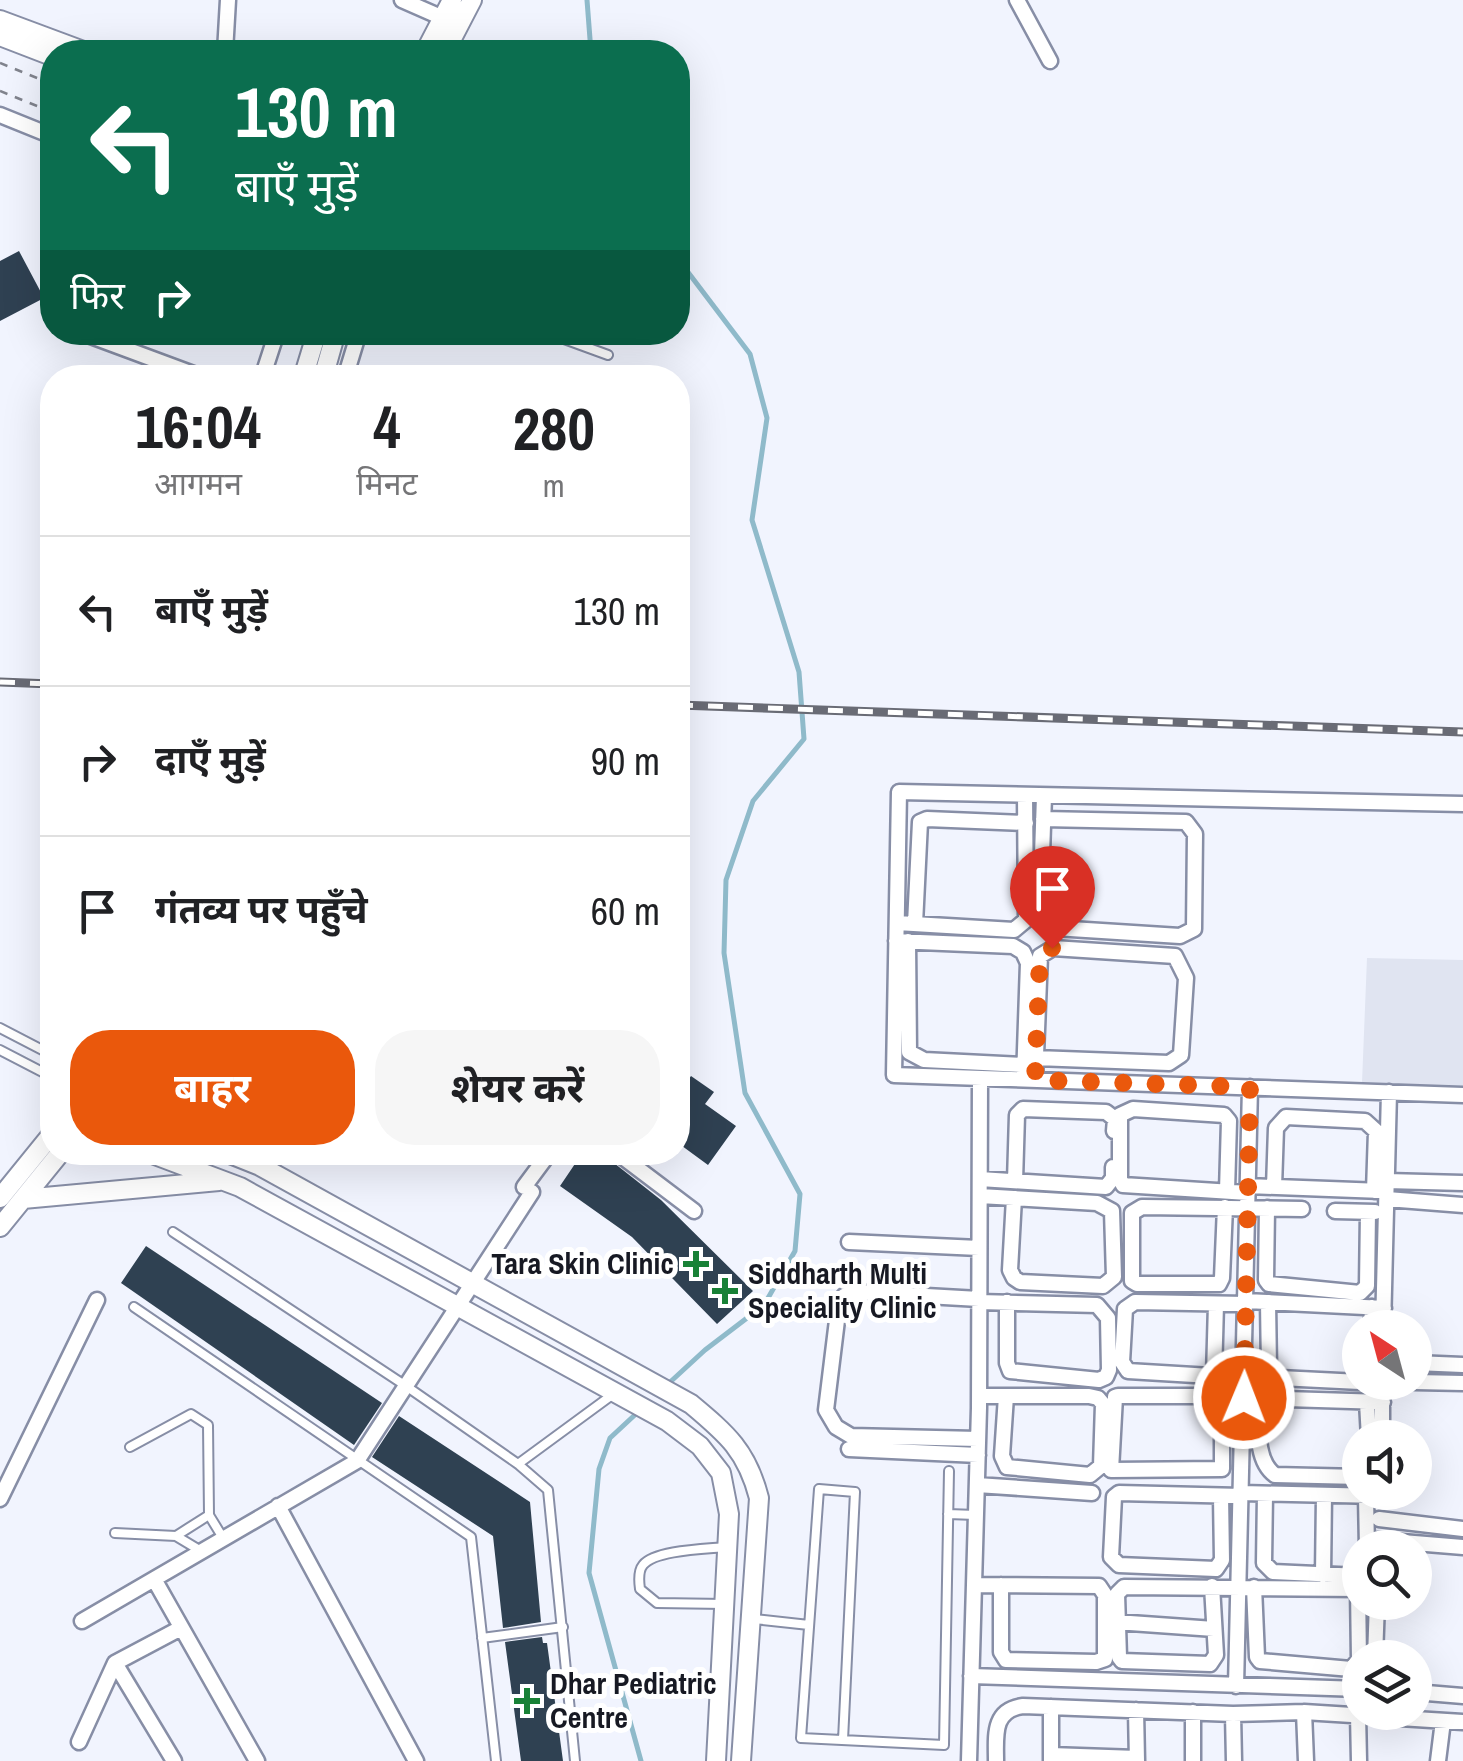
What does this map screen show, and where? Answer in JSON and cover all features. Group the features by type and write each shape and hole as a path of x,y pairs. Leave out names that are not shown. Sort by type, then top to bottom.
{"street":[{"path":"225,40 228,0"},
{"path":"402,0 443,18"},
{"path":"431,40 452,0"},
{"path":"451,40 472,0"},
{"path":"1017,0 1050,62"},
{"path":"0,20 54,40"},
{"path":"0,36 40,51"},
{"path":"0,115 40,131"},
{"path":"115,345 169,365"},
{"path":"1463,804 899,792 897,922 902,941 909,1052 924,1060 1250,1087 1463,1094"},
{"path":"897,922 1014,930 1022,926 1026,920 1026,795"},
{"path":"1044,796 1040,914 1046,922 1055,928 1180,936 1194,929 1194,834 1186,822 1044,819"},
{"path":"915,924 920,822 927,818 1026,823"},
{"path":"902,941 1013,946 1023,952 1028,963 1030,1070"},
{"path":"902,941 894,1075 980,1078 1030,1070 1169,1063 1181,1055 1186,978 1176,956 1052,948 1045,951 1040,956 1030,1070"},
{"path":"969,1761 979,1396 980,1078"},
{"path":"1250,1087 1244,1378 1261,1452 1267,1470 1274,1475 1342,1477"},
{"path":"1377,1310 1389,1092"},
{"path":"980,1179 1106,1187 1113,1178 1115,1119 1106,1112 1024,1109 1017,1115 1015,1181"},
{"path":"1227,1191 1228,1121 1224,1115 1133,1109 1120,1115 1123,1185 1227,1191 1248,1195 1267,1208 1302,1209"},
{"path":"1274,1186 1276,1128 1286,1117 1365,1121 1376,1131 1384,1195"},
{"path":"0,1198 40,1149"},
{"path":"0,1227 49,1165"},
{"path":"182,1165 225,1181 458,1306 667,1420 700,1446 721,1472 729,1514 716,1761"},
{"path":"257,1165 682,1399 731,1438 751,1468 759,1498 741,1761"},
{"path":"82,1621 357,1461 473,1284 542,1165"},
{"path":"633,1165 694,1212"},
{"path":"22,1199 225,1181"},
{"path":"1267,1208 1269,1284 1360,1293 1367,1286 1368,1212 1384,1195 1463,1183"},
{"path":"1225,1207 1219,1284 1132,1281 1132,1213 1137,1209 1225,1207 1274,1186 1463,1204"},
{"path":"980,1196 1014,1198 1106,1205 1112,1211 1114,1277 1103,1286 1020,1282 1014,1278 1010,1270 1014,1198"},
{"path":"1335,1210 1368,1212"},
{"path":"850,1242 980,1248"},
{"path":"978,1438 851,1436 836,1427 826,1410 839,1304 844,1296 856,1292 1097,1305 1108,1318 1106,1377 1010,1371 1007,1302"},
{"path":"0,1500 97,1300"},
{"path":"1244,1378 1128,1371 1122,1362 1125,1309 1134,1302 1378,1307"},
{"path":"1268,1302 1273,1374 1342,1380"},
{"path":"1214,1376 1216,1304"},
{"path":"1432,1364 1463,1365"},
{"path":"1432,1383 1463,1384"},
{"path":"979,1396 1006,1396 1098,1398 1103,1404 1101,1466 1097,1472 1007,1467 1002,1456 1006,1396"},
{"path":"1222,1396 1222,1469 1112,1470 1116,1397 1222,1396 1375,1402"},
{"path":"1249,1398 1242,1494 1256,1657 1260,1661 1351,1669 1359,1660 1359,1620"},
{"path":"1372,1420 1375,1402"},
{"path":"1375,1402 1378,1420"},
{"path":"849,1449 978,1455"},
{"path":"977,1485 1092,1493"},
{"path":"1221,1496 1222,1560 1216,1569 1119,1566 1111,1557 1114,1497 1119,1493 1342,1495"},
{"path":"1265,1494 1264,1562 1268,1569 1342,1580"},
{"path":"1323,1575 1324,1495"},
{"path":"278,1506 416,1761"},
{"path":"1377,1530 1378,1510"},
{"path":"1379,1519 1463,1529"},
{"path":"1432,1546 1463,1547"},
{"path":"154,1579 257,1761"},
{"path":"974,1584 1100,1586 1105,1595 1104,1659 1006,1660 1001,1652 1001,1585"},
{"path":"1212,1586 1216,1654 1210,1664 1126,1662 1119,1657 1116,1594 1124,1587 1212,1586 1247,1587 1342,1585"},
{"path":"1236,1686 1247,1587"},
{"path":"1116,1622 1214,1629"},
{"path":"79,1742 115,1664 181,1628"},
{"path":"115,1664 174,1761"},
{"path":"971,1676 1236,1686 1342,1696"},
{"path":"1432,1693 1463,1696"},
{"path":"996,1761 998,1720 1004,1711 1022,1706 1233,1714 1304,1712 1342,1702"},
{"path":"1051,1708 1051,1758 1137,1759 1136,1710"},
{"path":"1193,1712 1193,1761"},
{"path":"1304,1712 1306,1761"},
{"path":"1233,1714 1234,1761"},
{"path":"1438,1761 1452,1719"},
{"path":"1359,1730 1359,1761"}],"lane":[{"path":"579,345 608,356"},
{"path":"0,1028 40,1049"},
{"path":"0,1050 40,1071"},
{"path":"173,1232 406,1386 518,1464 548,1490 576,1761"},
{"path":"134,1306 471,1536 496,1761"},
{"path":"518,1464 621,1396"},
{"path":"130,1447 178,1418 190,1414 203,1420 208,1425 208,1515 223,1538"},
{"path":"843,1740 855,1492 819,1490 801,1738 944,1746 949,1471"},
{"path":"948,1514 976,1515"},
{"path":"176,1536 208,1515"},
{"path":"116,1532 176,1536 201,1552"},
{"path":"724,1604 657,1603 640,1590 639,1577 642,1565 657,1556 728,1547"},
{"path":"749,1618 809,1625"},
{"path":"482,1638 563,1627"},
{"path":"945,1699 970,1702"}],"path":[{"path":"0,63 40,79"},
{"path":"0,91 40,107"}],"shaded area":[{"path":"1367,958 1463,960 1463,1086 1362,1083"}],"building":[{"path":"19,251 40,290 40,300 0,321 0,261"},
{"path":"690,1077 714,1092 705,1104 736,1126 708,1165 690,1152"},
{"path":"574,1165 617,1165 661,1200 753,1291 717,1324 632,1237 560,1186"},
{"path":"146,1246 382,1403 354,1445 121,1283"},
{"path":"399,1416 530,1502 541,1622 503,1628 493,1536 372,1457"},
{"path":"542,1637 543,1643 547,1643 563,1761 521,1761 505,1642"}],"waterway":[{"path":"587,0 590,40"},
{"path":"668,1384 764,1305 795,1251 800,1194 745,1093 724,953 726,880 753,801 804,739 799,672 752,520 767,418 750,354 690,275"},
{"path":"638,1412 610,1438 599,1469 589,1573 641,1761"}],"railway":[{"path":"0,682 40,684"},
{"path":"690,705 1463,732"}],"place":[{"name":"Tara Skin Clinic","path":"696,1264"},
{"name":"Siddharth Multi Speciality Clinic","path":"725,1291"},
{"name":"Dhar Pediatric Centre","path":"527,1701"}],"route":[{"path":"1052,948 1040,956 1035,1080 1250,1087 1244,1398"}]}
